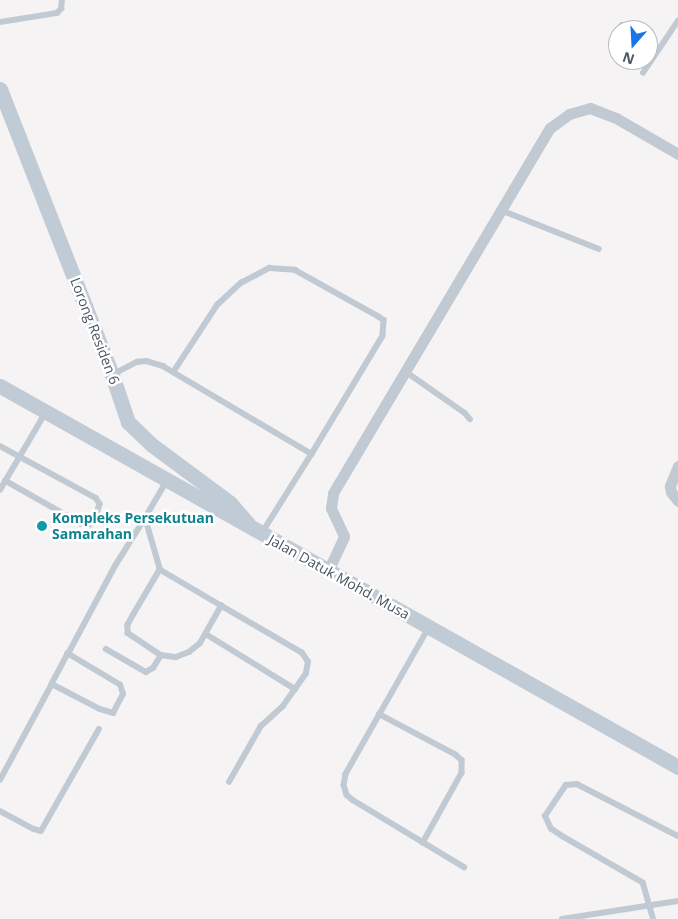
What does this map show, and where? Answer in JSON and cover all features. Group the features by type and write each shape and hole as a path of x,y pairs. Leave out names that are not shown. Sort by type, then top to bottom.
{"main road":[{"name":"Lorong Residen 6","path":"0,88 112,375 128,422 134,429 230,503 256,531"},
{"name":"Jalan Datuk Mohd. Musa","path":"0,386 678,767"}],"street":[{"path":"328,571 342,544 344,536 331,508 333,494 405,371 503,211 550,128 559,119 576,111 590,108 600,111 678,154"},
{"path":"678,466 670,486 671,492 678,501"}],"lane":[{"path":"0,22 57,13 61,9 62,0"},
{"path":"658,50 678,20"},
{"path":"503,211 599,249"},
{"path":"174,371 217,305 241,282 269,268 294,270 384,320 384,331 377,346 312,454 256,531"},
{"path":"112,375 128,365 143,361 156,363 174,371 312,454"},
{"path":"405,371 466,413 470,419"},
{"path":"0,490 47,412"},
{"path":"0,446 96,498 100,506 95,521 86,525 77,523 5,482"},
{"path":"0,780 115,566 166,481"},
{"path":"145,518 160,570 306,657 308,662 307,671 283,706 261,726 229,782"},
{"path":"160,570 127,630 130,637 161,655 176,657 189,652 206,634 221,606"},
{"path":"429,628 346,774 345,790 353,800 464,867"},
{"path":"206,634 295,689"},
{"path":"106,649 146,672 153,668 161,655"},
{"path":"52,684 109,713 116,708 123,694 120,685 68,654"},
{"path":"379,714 455,754 462,760 462,773 423,844"},
{"path":"0,811 41,831 99,729"},
{"path":"653,919 643,883 563,837 552,829 545,816 566,785 577,784 678,836"},
{"path":"562,919 678,901"}],"place":[{"name":"Kompleks Persekutuan Samarahan","path":"42,526"}]}
